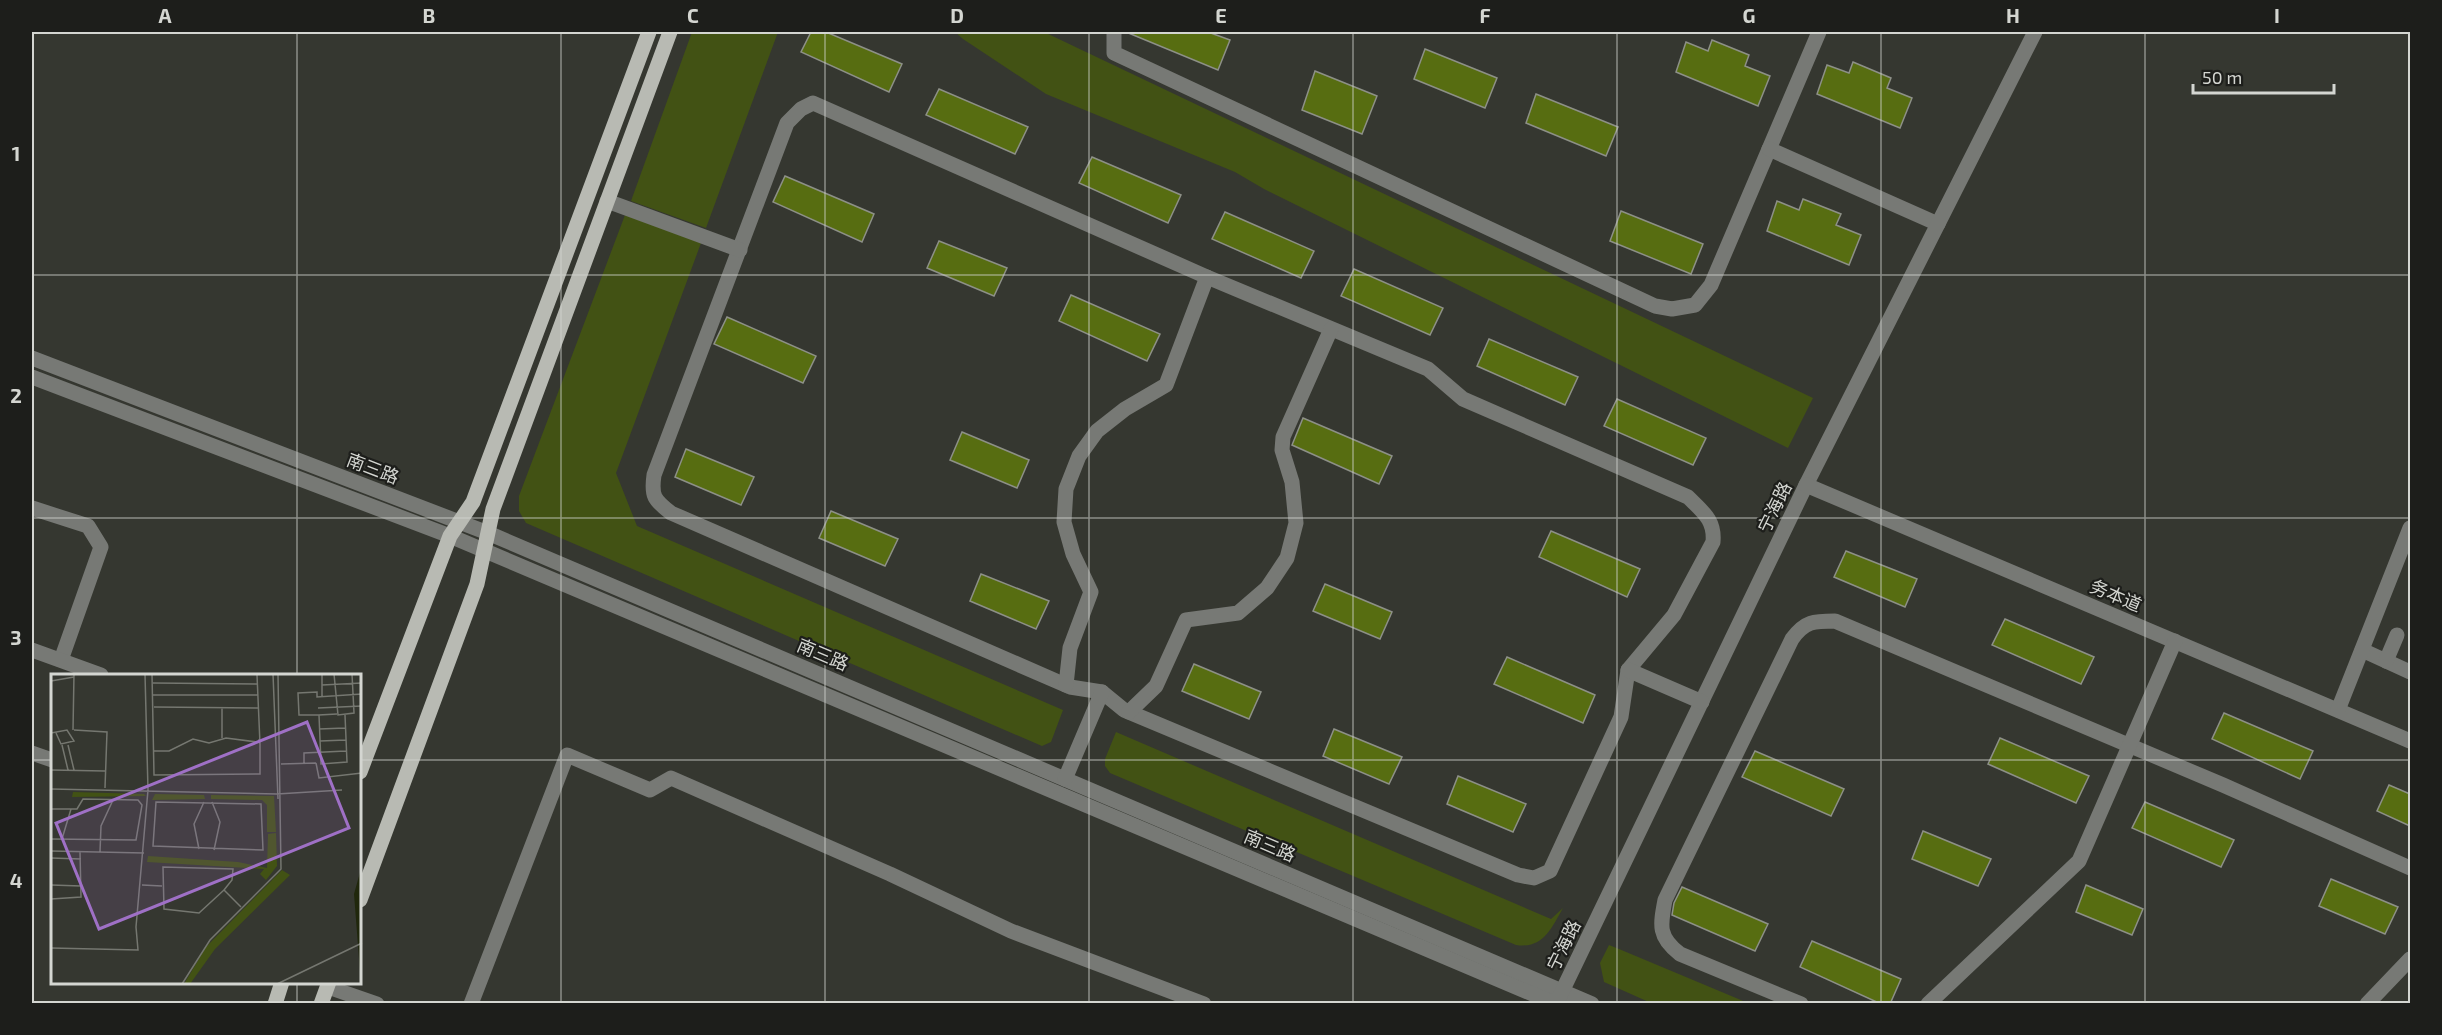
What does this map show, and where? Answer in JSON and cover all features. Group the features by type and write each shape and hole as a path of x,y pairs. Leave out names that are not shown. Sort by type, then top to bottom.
{"main road":[{"path":"362,765 450,536 473,502 649,32"},
{"path":"362,895 477,584 493,509 670,32"},
{"path":"275,1004 281,984"},
{"path":"321,1004 328,985"}],"street":[{"path":"1114,32 1114,53 1655,306 1672,309 1695,305 1711,285 1819,32"},
{"name":"宁海路","path":"1559,997 1806,485 2035,32"},
{"path":"813,103 1208,277 1428,369 1463,399 1688,497 1706,514 1714,528 1713,542 1674,615 1628,670 1621,717 1550,871 1534,878 1518,875 1129,712 1102,692 1066,685 671,513 657,502 652,490 654,475 787,123 801,109 813,103"},
{"path":"1769,149 1938,224"},
{"path":"607,201 740,250"},
{"path":"1066,685 1070,648 1091,591 1073,554 1064,522 1066,489 1079,456 1097,431 1125,409 1166,385 1208,277"},
{"path":"1129,712 1156,686 1186,620 1238,613 1267,588 1287,558 1296,523 1292,483 1282,450 1283,437 1331,329"},
{"name":"南三路","path":"32,358 488,533 1065,779 1559,997"},
{"name":"南三路","path":"32,377 485,550 1559,997 1592,1004"},
{"name":"务本道","path":"1806,485 2410,741"},
{"path":"32,508 88,526 101,547 61,660"},
{"path":"2338,710 2409,537"},
{"path":"1801,1004 1680,954 1666,943 1660,924 1665,900 1792,639 1800,628 1814,621 1835,621 2410,868"},
{"path":"2386,661 2397,635"},
{"path":"1928,1004 2079,861 2175,641"},
{"path":"32,650 98,674"},
{"path":"2362,650 2410,672"},
{"path":"1628,670 1702,702"},
{"path":"1065,779 1102,692"},
{"path":"32,753 51,760"},
{"path":"471,1004 567,755 650,790 671,777 890,874 1011,931 1204,1004"},
{"path":"2367,1004 2410,959"},
{"path":"328,985 377,1004"}],"green space":[{"path":"692,32 778,32 706,228 631,201"},
{"path":"955,32 1044,32 1813,398 1788,448 1264,189 1235,172 1046,94"},
{"path":"625,215 701,243 616,473 637,526 1063,710 1051,742 1042,746 526,523 519,511 519,496"},
{"path":"1116,732 1551,919 1563,908 1550,930 1540,941 1533,944 1516,945 1110,773 1105,766 1105,759"},
{"path":"1609,945 1748,1003 1651,1003 1604,982 1600,963"}],"building":[{"path":"811,32 826,32 902,64 889,92 801,52"},
{"path":"1126,32 1208,32 1230,40 1218,70"},
{"path":"1712,40 1749,55 1745,66 1770,76 1758,106 1676,72 1686,42 1708,51"},
{"path":"1425,49 1497,78 1485,108 1414,79"},
{"path":"1853,62 1891,78 1887,88 1912,98 1900,128 1817,94 1827,65 1849,73"},
{"path":"1315,71 1377,96 1362,134 1302,110"},
{"path":"939,89 1028,127 1015,154 926,115"},
{"path":"1536,94 1618,127 1606,156 1526,123"},
{"path":"1092,157 1181,195 1168,223 1079,183"},
{"path":"785,176 874,214 862,242 773,202"},
{"path":"1803,199 1841,214 1836,225 1861,235 1849,265 1767,231 1777,201 1799,210"},
{"path":"1621,211 1703,244 1691,274 1610,241"},
{"path":"1225,212 1314,251 1301,278 1212,239"},
{"path":"939,241 1007,268 994,296 927,268"},
{"path":"1354,269 1443,308 1430,335 1341,296"},
{"path":"1071,295 1160,334 1147,361 1059,321"},
{"path":"727,317 816,356 803,383 714,344"},
{"path":"1489,339 1578,377 1565,405 1477,366"},
{"path":"1617,399 1706,438 1693,465 1604,426"},
{"path":"1303,418 1392,456 1379,484 1292,445"},
{"path":"962,432 1029,460 1017,488 950,460"},
{"path":"686,449 754,477 741,505 675,477"},
{"path":"831,511 898,539 885,566 819,538"},
{"path":"1551,531 1640,569 1627,597 1539,557"},
{"path":"1846,551 1917,579 1905,607 1834,577"},
{"path":"981,574 1049,601 1036,629 970,601"},
{"path":"1325,584 1392,612 1380,639 1313,611"},
{"path":"2005,619 2094,657 2081,684 1992,645"},
{"path":"1507,657 1595,695 1583,723 1494,684"},
{"path":"1194,664 1261,692 1249,719 1182,691"},
{"path":"2224,713 2313,751 2300,779 2212,739"},
{"path":"1334,729 1402,757 1389,784 1323,756"},
{"path":"2000,738 2089,776 2076,803 1988,764"},
{"path":"1755,751 1844,789 1831,816 1742,777"},
{"path":"1458,776 1526,804 1513,832 1447,804"},
{"path":"2389,785 2410,794 2410,826 2377,811"},
{"path":"2145,802 2234,840 2221,867 2132,828"},
{"path":"1923,831 1991,859 1978,886 1912,859"},
{"path":"2331,879 2398,907 2385,934 2319,906"},
{"path":"2086,885 2143,909 2132,935 2076,912"},
{"path":"1682,887 1768,924 1755,951 1672,915 1674,903"},
{"path":"1812,941 1901,979 1890,1004 1881,1004 1800,967"}]}
